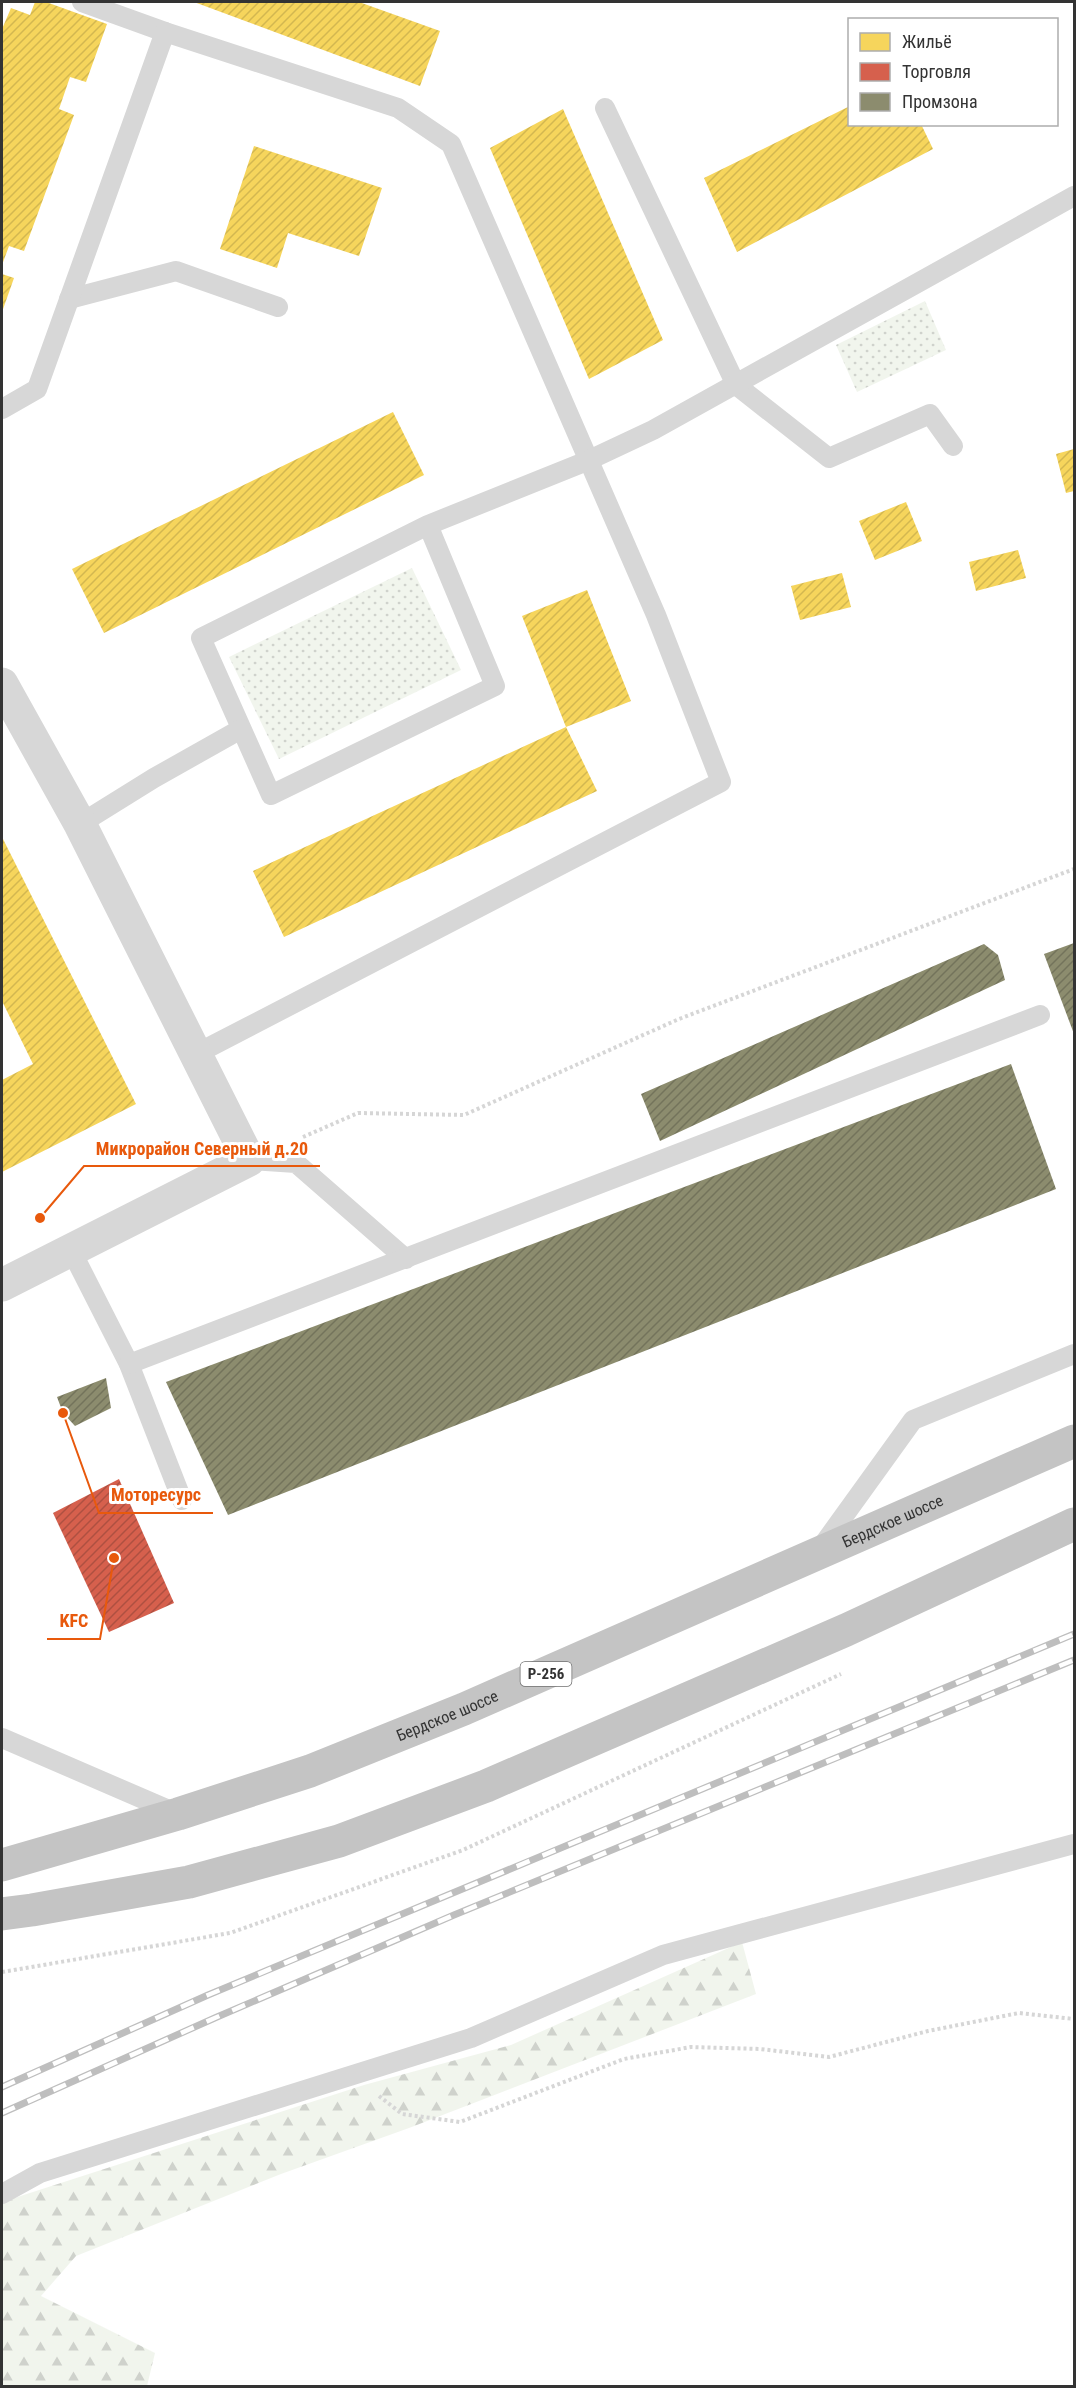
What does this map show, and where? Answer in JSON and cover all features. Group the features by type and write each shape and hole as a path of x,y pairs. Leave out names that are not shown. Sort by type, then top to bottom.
{"highway":[{"name":"Бердское шоссе","path":"2,1865 178,1814 310,1771 453,1714 1074,1441"},
{"path":"2,1914 189,1882 339,1841 486,1786 846,1630 1074,1524"}],"street":[{"path":"2,684 80,824 249,1160 2,1285"}],"lane":[{"path":"82,2 165,32 398,108 451,144 587,461 656,615 721,782 196,1054"},
{"path":"2,409 37,389 165,32"},
{"path":"605,108 736,385 829,458 930,414 953,446"},
{"path":"428,525 495,686 270,795 201,638 428,525 587,461 736,385 1074,196"},
{"path":"69,299 176,272 278,308"},
{"path":"80,824 154,778 241,729"},
{"path":"129,1364 1040,1015"},
{"path":"249,1160 296,1163 406,1259"},
{"path":"71,1250 129,1364 182,1500"},
{"path":"814,1557 914,1420 1074,1354"},
{"path":"2,1738 178,1814"},
{"path":"2,2194 40,2173 471,2038 663,1955 1074,1844"}],"path":[{"path":"249,1160 358,1113 464,1115 679,1019 1074,869"},
{"path":"352,2076 402,2114 460,2122 624,2059 691,2047 760,2049 830,2057 928,2031 1019,2013 1074,2019"}],"green space":[{"path":"925,301 946,350 857,392 836,345"},
{"path":"412,568 461,670 279,759 229,657"},
{"path":"742,1942 756,1994 409,2128 281,2174 76,2256 41,2296 155,2353 147,2386 2,2386 2,2202 364,2085 511,2045"}],"building: Жильё":[{"path":"35,2 46,2 107,24 86,82 70,77 59,109 74,115 24,251 9,246 2,265 2,29 11,8 30,15"},
{"path":"194,2 359,2 440,31 420,86"},
{"path":"848,107 848,126 922,126 933,149 737,252 704,178"},
{"path":"563,109 663,340 589,379 490,148"},
{"path":"254,146 382,188 359,256 288,233 277,268 220,249"},
{"path":"2,274 14,278 2,312"},
{"path":"393,412 424,475 104,633 72,569"},
{"path":"1074,449 1074,491 1066,493 1056,454"},
{"path":"906,502 922,541 875,560 859,521"},
{"path":"1018,550 1026,578 976,591 969,562"},
{"path":"842,573 851,607 800,620 791,586"},
{"path":"587,590 631,701 566,727 522,616"},
{"path":"566,727 597,791 284,937 253,871"},
{"path":"2,837 136,1104 2,1172 2,1080 33,1064 2,1001"}],"building: Торговля":[{"path":"119,1479 174,1603 109,1632 53,1513"}],"building: Промзона":[{"path":"1074,943 1074,1034 1044,954"},
{"path":"984,944 998,955 1005,980 660,1141 641,1094"},
{"path":"1011,1064 1056,1189 228,1515 166,1382"},
{"path":"106,1378 111,1408 75,1426 63,1413 57,1397"}],"railway":[{"path":"2,2087 208,1995 1074,1634"},
{"path":"2,2113 454,1915 1074,1660"}],"place":[{"name":"Микрорайон Северный д.20","path":"40,1218"},
{"name":"Моторесурс","path":"63,1413"},
{"name":"KFC","path":"114,1558"}]}
